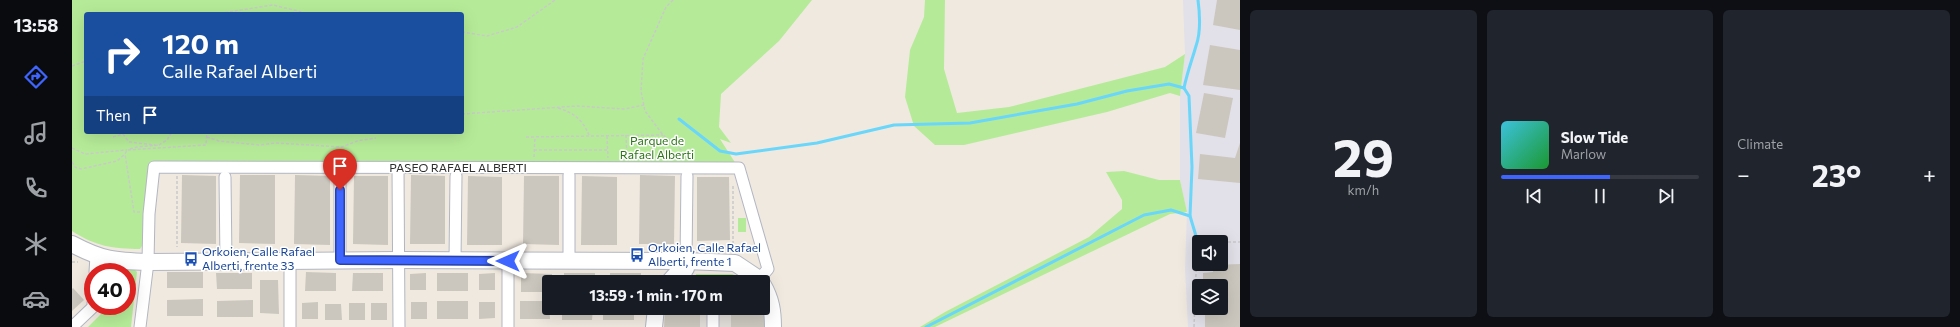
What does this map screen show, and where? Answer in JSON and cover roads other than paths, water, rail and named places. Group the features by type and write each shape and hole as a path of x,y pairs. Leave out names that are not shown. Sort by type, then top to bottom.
{"street":[{"name":"PASEO RAFAEL ALBERTI","path":"148,262 149,214 154,167 739,168 768,269 761,275"},
{"path":"398,168 399,327"},
{"path":"569,175 569,261"},
{"path":"225,176 226,262"},
{"path":"340,176 340,260"},
{"path":"455,260 456,176"},
{"path":"686,270 688,176"},
{"path":"72,244 96,256 112,260 148,262 340,260 569,261 686,270"},
{"path":"96,256 96,263"},
{"path":"290,261 290,327"},
{"path":"508,261 508,327"},
{"path":"140,327 148,262"},
{"path":"675,275 678,272 686,270 734,263 749,275"},
{"path":"770,304 779,327"},
{"path":"773,309 773,327"},
{"path":"72,326 84,315"},
{"path":"654,327 655,315"},
{"path":"713,315 713,327"}],"waterway":[{"path":"1196,235 1190,216 1192,167 1189,96 1184,88 1199,35 1200,17 1198,0"},
{"path":"679,119 720,151 736,154 817,143 894,125 970,123 1077,104 1127,91 1169,84 1184,88"},
{"path":"926,327 1144,215 1171,210 1190,216"}],"place":[{"name":"Orkoien, Calle Rafael Alberti, frente 1","path":"637,255"},
{"name":"Orkoien, Calle Rafael Alberti, frente 33","path":"191,259"}],"park label":[{"name":"Parque de Rafael Alberti","path":"657,148"}]}
